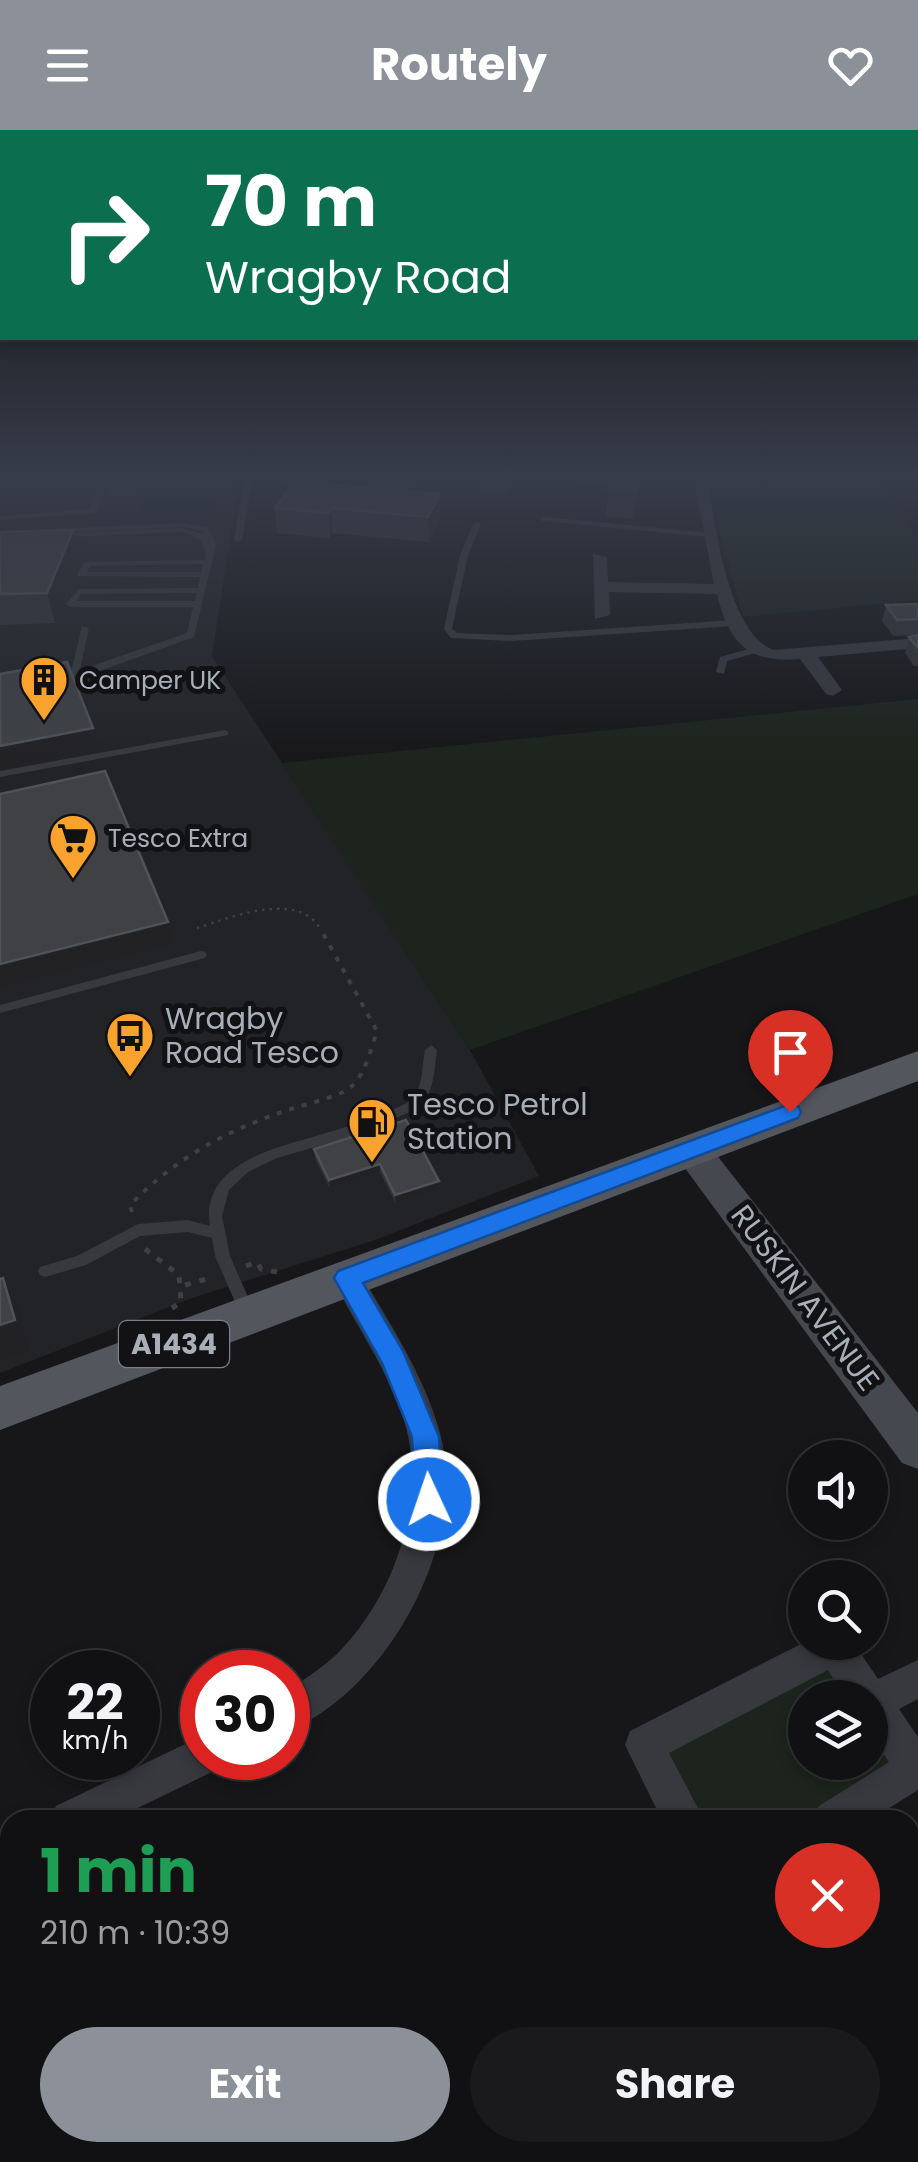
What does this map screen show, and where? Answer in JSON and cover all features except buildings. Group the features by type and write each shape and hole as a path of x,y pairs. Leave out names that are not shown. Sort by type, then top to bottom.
{"main road":[{"name":"A1434","path":"0,1408 918,1065"},
{"name":"RUSKIN AVENUE","path":"692,1150 918,1448"}],"street":[{"path":"600,570 601,615"},
{"path":"720,570 733,623 756,650 773,656 918,643"},
{"path":"600,587 725,589"},
{"path":"805,652 833,690"},
{"path":"310,1696 353,1665 402,1595 429,1500 425,1437 394,1359 347,1278"},
{"path":"679,1810 644,1745 834,1647 856,1680"},
{"path":"888,1692 918,1679"},
{"path":"849,1810 916,1768 888,1727"},
{"path":"125,1808 180,1771"}],"lane":[{"path":"84,570 81,574 204,575"},
{"path":"44,680 181,641 194,628 205,570"},
{"path":"461,570 448,629 454,636 512,638 733,623"},
{"path":"199,604 70,604 79,592 201,590"},
{"path":"75,674 85,628"},
{"path":"721,672 722,659 756,650"},
{"path":"0,774 226,733"},
{"path":"0,1009 201,955"},
{"path":"248,1314 226,1273 217,1234 216,1208 226,1184 242,1165 272,1152 375,1123 412,1106 422,1097 431,1050"},
{"path":"45,1270 81,1261 138,1230 188,1226 217,1234"}],"path":[{"path":"185,1285 181,1274 142,1247 130,1204 170,1166 213,1140 280,1110 351,1086 374,1048 377,1031 317,923 305,912 283,908 197,928"}],"shaded area":[{"path":"0,570 225,570 212,656 470,1050 539,1176 375,1240 192,1298 0,1373"},
{"path":"730,570 918,570 918,600 743,617"},
{"path":"918,699 918,894 470,1050 281,763"},
{"path":"809,1660 843,1660 856,1680 788,1680 788,1780 888,1780 888,1727 916,1768 849,1810 679,1810 644,1745"}],"place":[{"name":"Camper UK","path":"44,722"},
{"name":"Tesco Extra","path":"73,880"},
{"name":"Wragby Road Tesco","path":"130,1078"},
{"name":"Tesco Petrol Station","path":"372,1164"}],"route":[{"path":"429,1500 425,1437 394,1359 347,1278 790,1112"}]}
